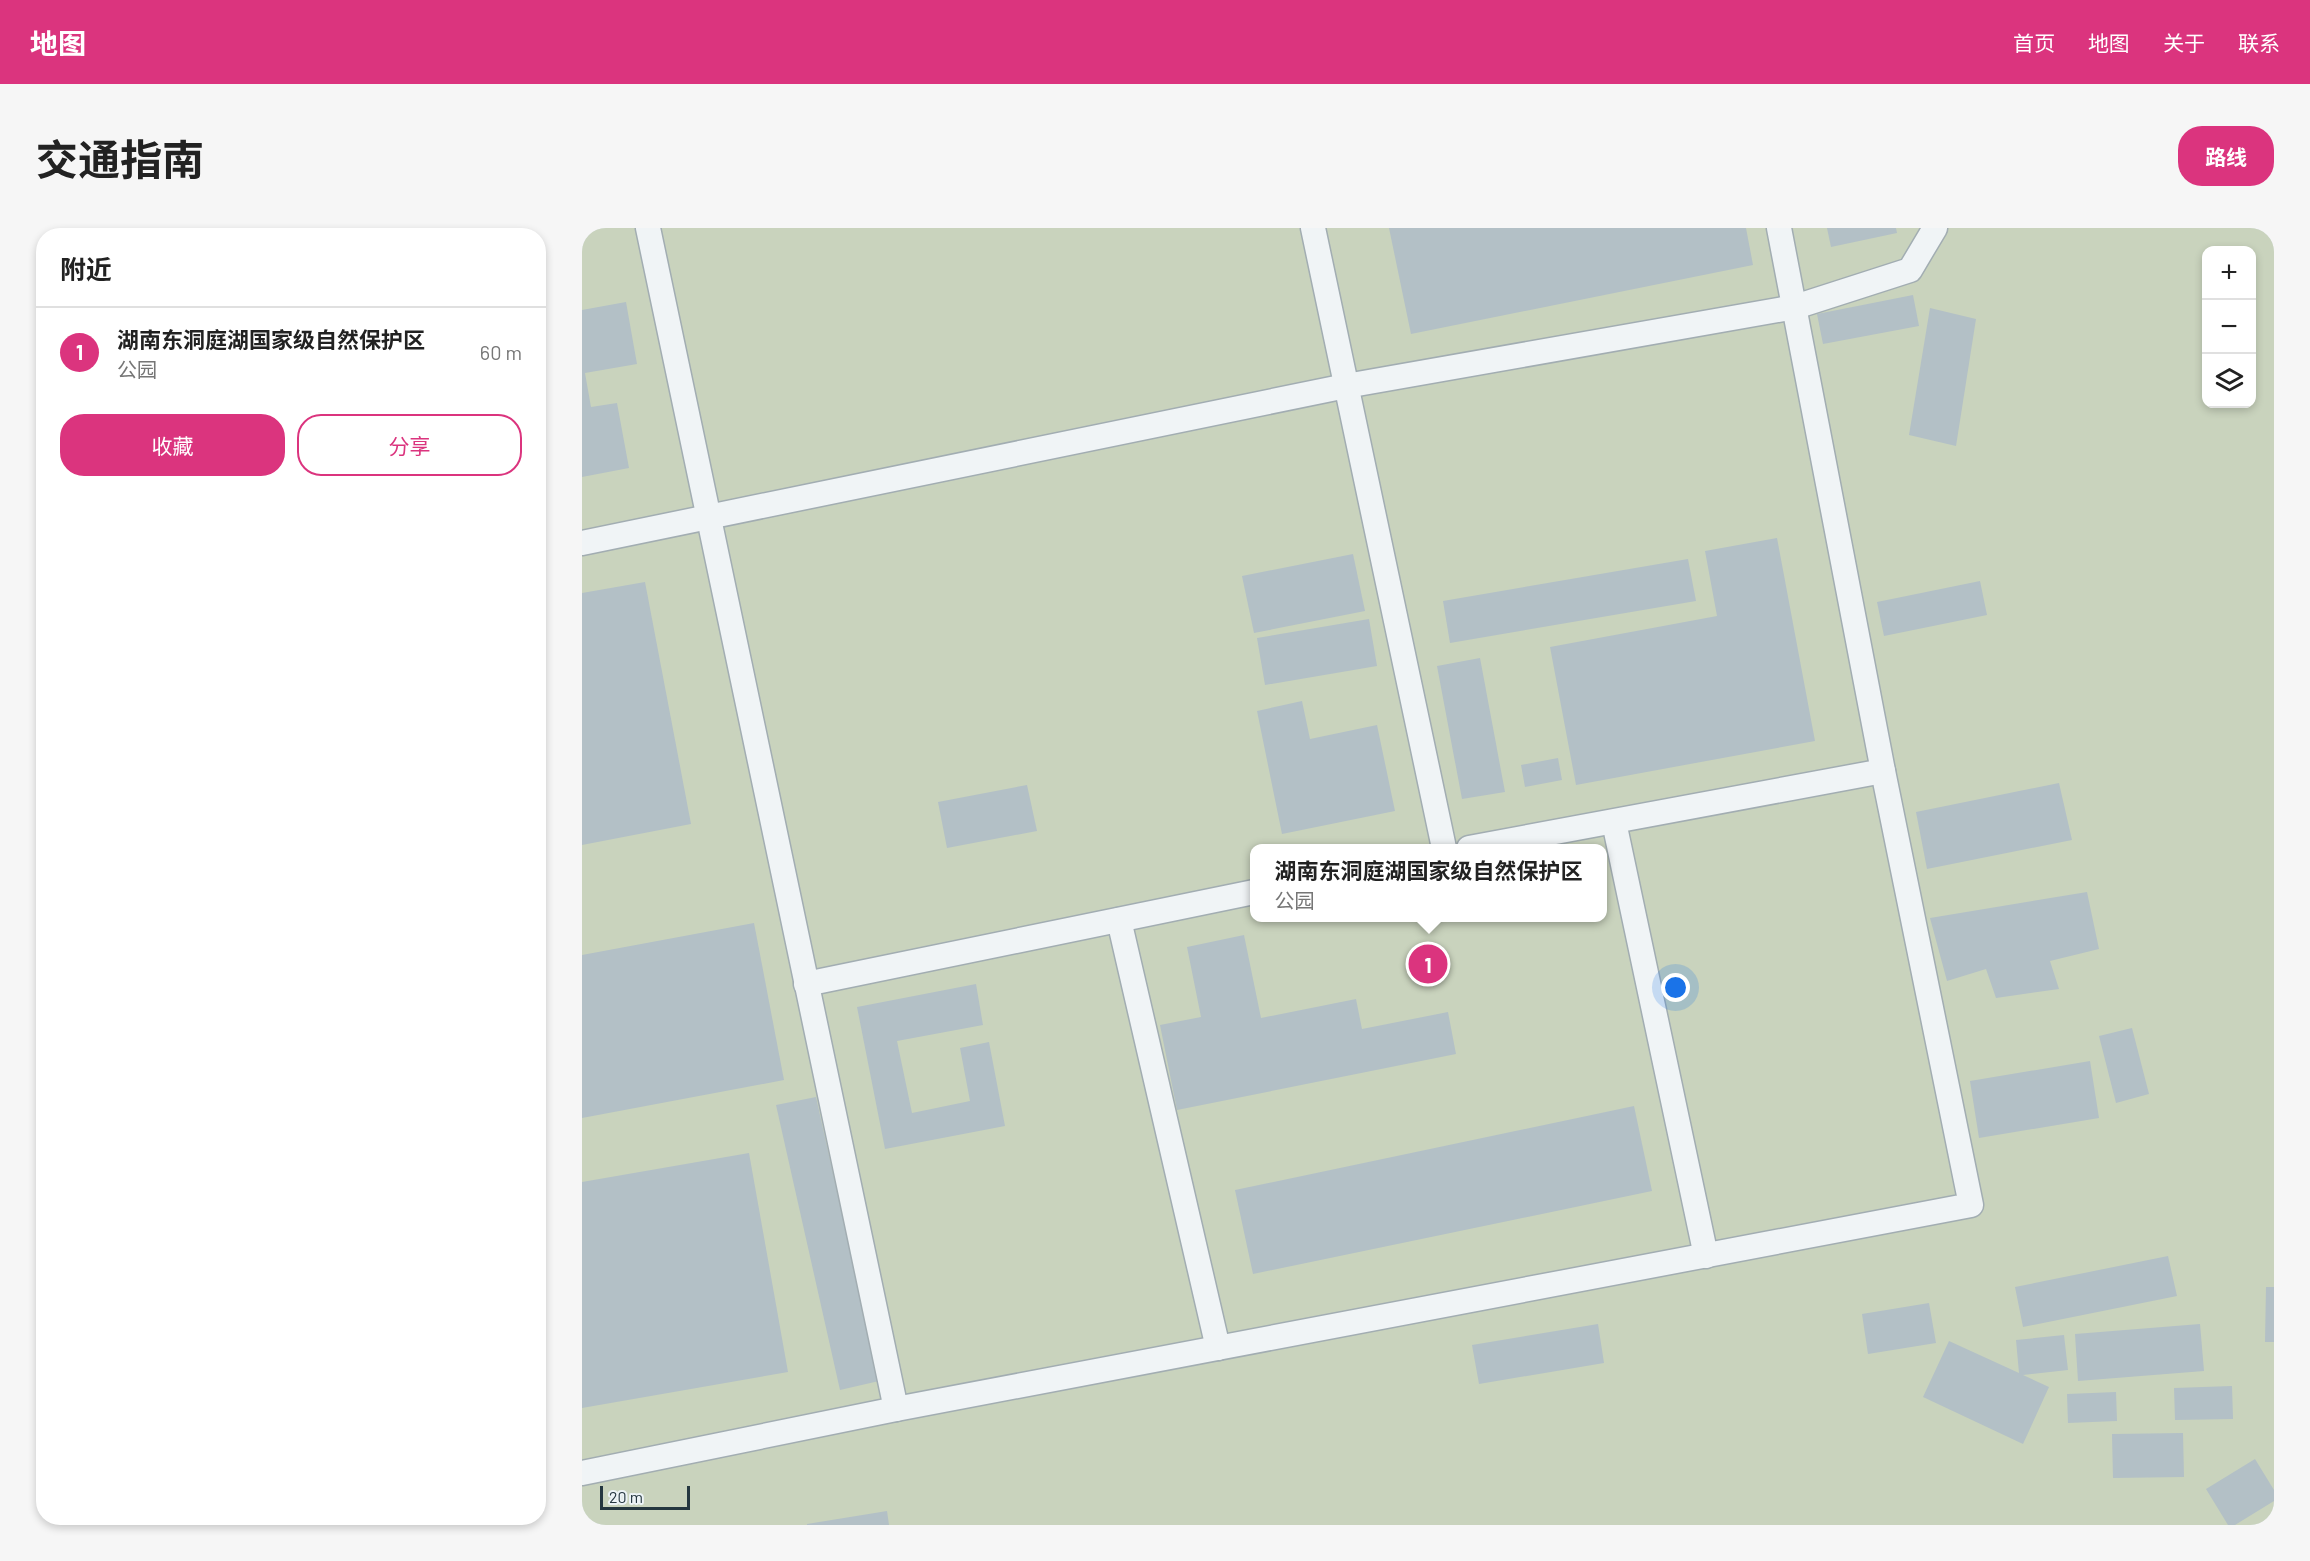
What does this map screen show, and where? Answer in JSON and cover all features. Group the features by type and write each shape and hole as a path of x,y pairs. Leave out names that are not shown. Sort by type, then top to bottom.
{"street":[{"path":"648,228 896,1409"},
{"path":"1313,228 1443,844"},
{"path":"582,1473 896,1409 1971,1205 1883,771 1779,228"},
{"path":"582,543 1347,386 1795,307 1910,270 1935,228"},
{"path":"1496,844 1883,771"},
{"path":"1614,822 1706,1256"},
{"path":"806,984 1250,893"},
{"path":"1119,920 1218,1348"}],"green space":[{"path":"582,228 2274,228 2274,1525 582,1525"}],"building":[{"path":"1389,228 1746,228 1753,265 1411,334"},
{"path":"1827,228 1896,228 1897,233 1831,247"},
{"path":"1913,295 1919,326 1823,344 1817,314"},
{"path":"626,302 637,364 585,373 591,407 617,403 629,468 582,477 582,310"},
{"path":"1930,308 1976,319 1956,446 1909,435"},
{"path":"1777,538 1815,741 1576,785 1550,647 1717,616 1705,551"},
{"path":"1353,554 1365,611 1254,633 1242,576"},
{"path":"1688,559 1696,601 1450,643 1443,601"},
{"path":"1980,581 1987,615 1884,636 1877,602"},
{"path":"645,582 691,824 582,845 582,593"},
{"path":"1369,619 1377,666 1265,685 1257,638"},
{"path":"1480,658 1505,792 1462,799 1437,666"},
{"path":"1302,701 1310,739 1377,725 1395,811 1282,834 1257,711"},
{"path":"1558,758 1562,780 1525,787 1521,765"},
{"path":"2059,783 2072,840 1927,869 1916,812"},
{"path":"1027,785 1037,831 947,848 938,802"},
{"path":"2087,892 2099,949 2050,961 2059,989 1996,998 1986,969 1947,981 1930,918"},
{"path":"754,923 784,1080 582,1118 582,955"},
{"path":"1244,935 1261,1018 1356,999 1362,1029 1448,1012 1456,1054 1177,1110 1160,1025 1201,1017 1187,947"},
{"path":"976,984 983,1025 897,1041 912,1113 970,1101 960,1048 989,1042 1005,1126 885,1149 857,1007"},
{"path":"2132,1028 2149,1094 2116,1103 2099,1036"},
{"path":"2090,1061 2099,1118 1979,1138 1970,1081"},
{"path":"816,1097 879,1381 840,1390 776,1105"},
{"path":"1634,1106 1652,1191 1253,1274 1235,1190"},
{"path":"749,1153 788,1372 582,1408 582,1182"},
{"path":"2168,1256 2177,1296 2023,1327 2015,1287"},
{"path":"2266,1287 2274,1287 2274,1342 2265,1342"},
{"path":"1929,1303 1936,1343 1868,1354 1862,1314"},
{"path":"1598,1324 1604,1363 1479,1384 1472,1345"},
{"path":"2200,1324 2204,1371 2078,1381 2075,1334"},
{"path":"2064,1335 2068,1370 2023,1375 2049,1387 2023,1444 1923,1397 1949,1341 2019,1373 2016,1340"},
{"path":"2232,1386 2233,1419 2175,1420 2174,1388"},
{"path":"2116,1392 2117,1421 2068,1423 2067,1394"},
{"path":"2183,1433 2184,1477 2113,1478 2112,1434"},
{"path":"2255,1459 2274,1490 2274,1501 2235,1525 2228,1525 2206,1489"},
{"path":"887,1511 889,1525 807,1525 807,1524"}],"place":[{"name":"湖南东洞庭湖国家级自然保护区","path":"1428,964"}]}
